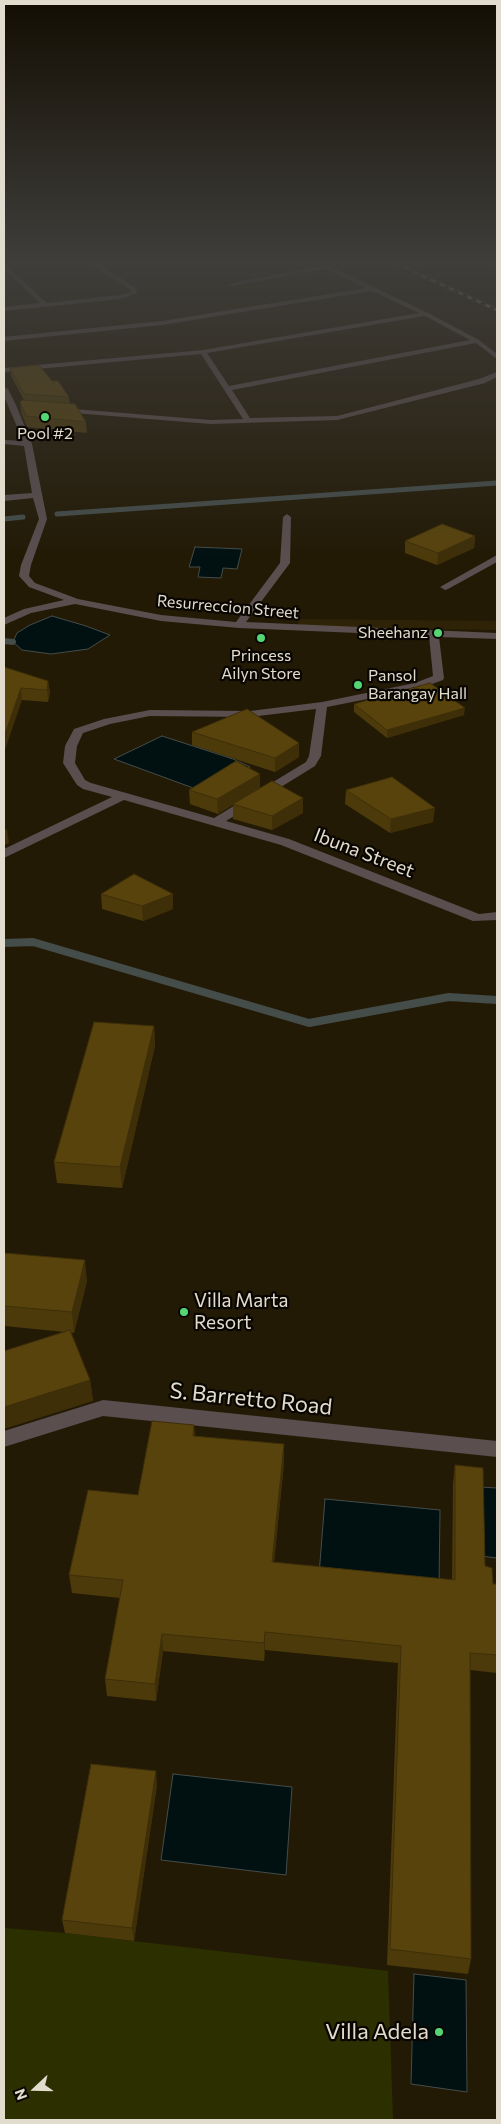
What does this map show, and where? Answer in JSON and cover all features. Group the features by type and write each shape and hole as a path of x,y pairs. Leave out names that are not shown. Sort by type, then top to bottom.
{"street":[{"path":"4,370 113,360"},
{"path":"208,360 248,421"},
{"path":"227,389 377,360"},
{"path":"52,409 181,421 337,418 482,380 497,374"},
{"path":"4,389 8,406 28,444 37,496 4,498"},
{"path":"8,406 22,406"},
{"path":"4,442 28,444"},
{"name":"Resurreccion Street","path":"37,496 42,514 36,542 26,565 24,576 32,585 76,601 161,618 239,625 434,635 497,636"},
{"path":"239,625 285,563 287,517"},
{"path":"445,587 497,558"},
{"path":"4,622 28,611 76,601"},
{"path":"216,822 311,764 322,705 418,686 439,678 434,635"},
{"name":"Ibuna Street","path":"322,705 250,714 150,713 108,721 78,731 71,746 69,763 81,782 87,786 285,842 478,918 497,916"},
{"path":"4,854 123,796"},
{"name":"S. Barretto Road","path":"4,1439 103,1408 497,1449"}],"shaded area":[{"path":"195,547 242,549 237,569 223,568 221,578 198,577 200,567 189,567"},
{"path":"52,616 110,635 88,649 51,654 22,650 13,642 17,633 30,625"},
{"path":"298,619 497,621 497,630 298,627"},
{"path":"162,736 233,759 250,767 207,793 114,759"},
{"path":"480,1487 497,1488 497,1558 481,1556"},
{"path":"325,1499 440,1510 439,1586 319,1575"},
{"path":"173,1774 292,1787 286,1875 161,1860"},
{"name":"Villa Adela","path":"414,1974 466,1980 467,2092 411,2084"}],"green space":[{"path":"4,1928 65,1933 388,1971 393,2120 4,2120"}],"building":[{"path":"39,365 52,381 58,381 69,397 24,394 10,368"},
{"path":"23,400 75,404 86,422 26,416 20,402"},
{"path":"442,524 475,536 438,553 405,541"},
{"path":"4,667 48,681 47,690 21,688 4,737"},
{"path":"430,683 465,708 387,730 354,704"},
{"path":"247,709 299,743 275,758 192,732"},
{"path":"236,761 260,774 217,799 189,790"},
{"path":"392,777 435,808 391,819 346,790"},
{"path":"272,781 303,798 272,816 233,804"},
{"path":"134,874 173,894 142,906 101,894"},
{"path":"94,1022 154,1026 120,1167 54,1162"},
{"path":"4,1253 85,1260 72,1312 4,1306"},
{"path":"70,1330 90,1380 4,1407 4,1351"},
{"path":"152,1421 194,1425 193,1436 284,1444 272,1562 455,1580 455,1465 483,1468 485,1566 492,1568 493,1584 497,1584 497,1655 470,1653 471,1959 390,1949 401,1646 265,1632 264,1643 162,1634 155,1684 105,1679 123,1580 69,1575 88,1490 138,1495"},
{"path":"91,1764 156,1771 132,1928 62,1920"}],"waterway":[{"path":"57,514 497,483"},
{"path":"4,519 23,517"},
{"path":"4,641 13,642"},
{"path":"4,943 33,942 309,1023 449,997 497,1000"}],"place":[{"name":"Pool #2","path":"45,417"},
{"name":"Sheehanz","path":"438,633"},
{"name":"Princess Ailyn Store","path":"261,638"},
{"name":"Pansol Barangay Hall","path":"358,685"},
{"name":"Villa Marta Resort","path":"184,1312"},
{"name":"Villa Adela","path":"439,2032"}]}
